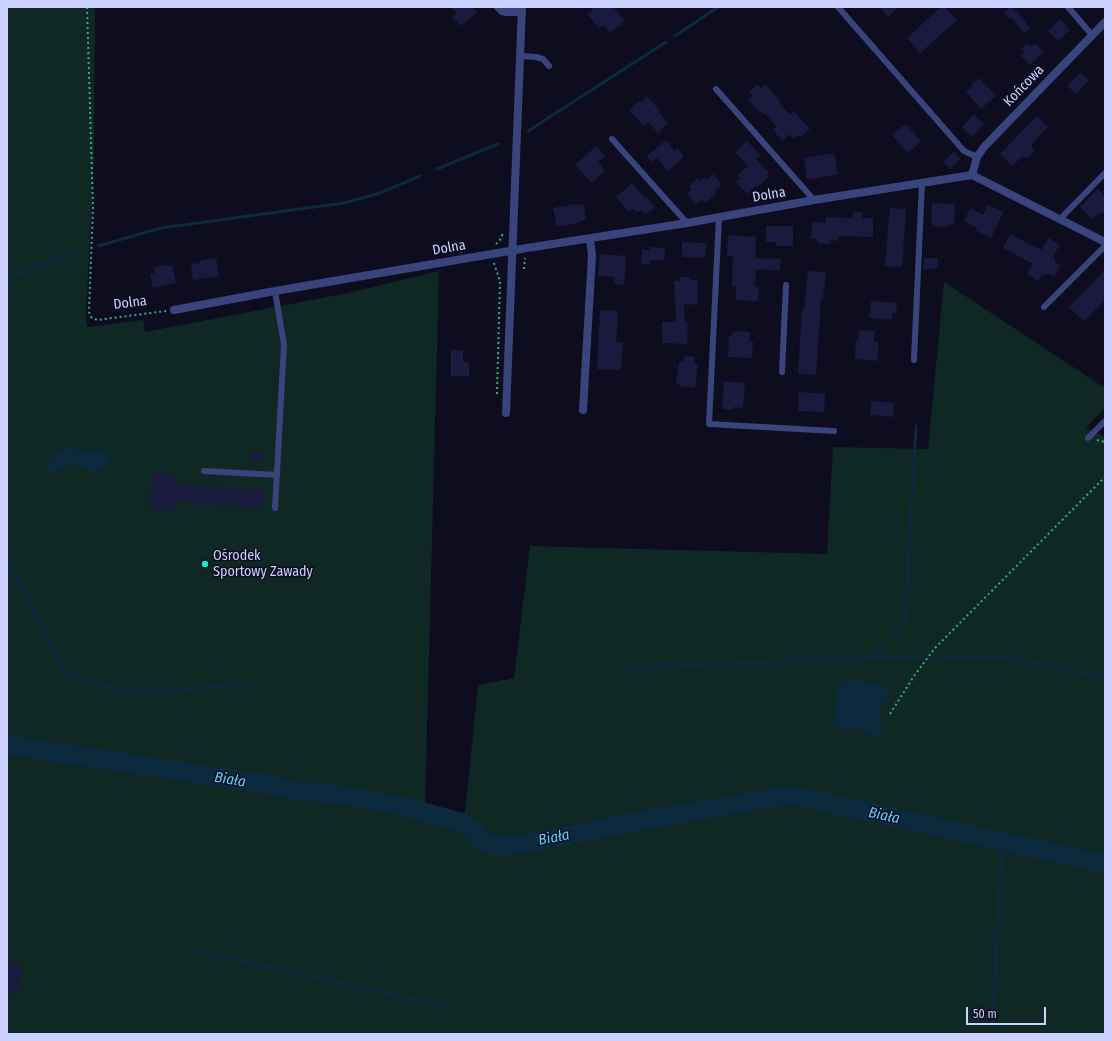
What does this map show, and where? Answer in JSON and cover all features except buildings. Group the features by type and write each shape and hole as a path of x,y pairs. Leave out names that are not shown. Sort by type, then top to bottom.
{"street":[{"path":"498,7 502,11 507,12 522,10 506,413"},
{"name":"Końcowa","path":"972,175 977,158 984,147 1105,22"},
{"name":"Dolna","path":"174,310 513,250 590,239 814,200 972,175"},
{"path":"972,175 1105,242"},
{"path":"582,410 592,255 590,239"}],"lane":[{"path":"838,7 964,151 977,158"},
{"path":"1068,7 1092,35"},
{"path":"520,56 542,59 548,66"},
{"path":"716,90 814,200"},
{"path":"612,139 687,223"},
{"path":"1060,219 1105,173"},
{"path":"914,360 922,183"},
{"path":"719,217 709,424 834,431"},
{"path":"1044,307 1105,246"},
{"path":"782,372 786,285"},
{"path":"275,291 284,346 275,508"},
{"path":"1088,438 1105,421"},
{"path":"204,471 277,475"}],"path":[{"name":"Dolna","path":"88,7 93,207 89,312 91,317 97,320 174,310"},
{"path":"504,229 500,240 493,246 492,254 500,281 496,394 506,401"},
{"path":"524,269 524,260 527,255"},
{"path":"890,714 914,676 935,648 1105,477"}],"green space":[{"path":"7,7 95,7 94,155 86,316 87,327 143,320 145,332 348,293 439,271 425,806 465,814 478,685 514,678 530,546 827,554 833,447 928,449 944,282 1105,388 1105,408 1086,428 1105,437 1105,1034 7,1034"}],"water":[{"path":"71,447 82,453 95,449 100,450 108,453 111,461 107,468 95,472 80,466 68,465 53,472 49,472 48,463 52,457 64,449"},
{"path":"854,678 884,686 889,695 882,707 879,721 885,728 878,738 857,729 840,728 833,724 837,690 843,682"}],"waterway":[{"path":"675,36 718,7"},
{"path":"528,131 666,42"},
{"path":"437,169 498,144"},
{"path":"98,246 161,228 344,203 380,193 420,176"},
{"path":"7,281 12,276 83,251"},
{"path":"871,658 905,621 916,426"},
{"path":"7,555 65,674 134,694 248,684"},
{"path":"623,668 920,657"},
{"path":"937,658 1014,658 1105,678"},
{"name":"Biała","path":"7,745 266,784 298,792 317,792 402,806 463,823 469,826 482,840 496,846 525,844 644,820 777,797 792,796 1105,864"},
{"path":"992,1034 1002,842"},
{"path":"198,951 449,1007"}],"place":[{"name":"Ośrodek Sportowy Zawady","path":"205,564"}]}
